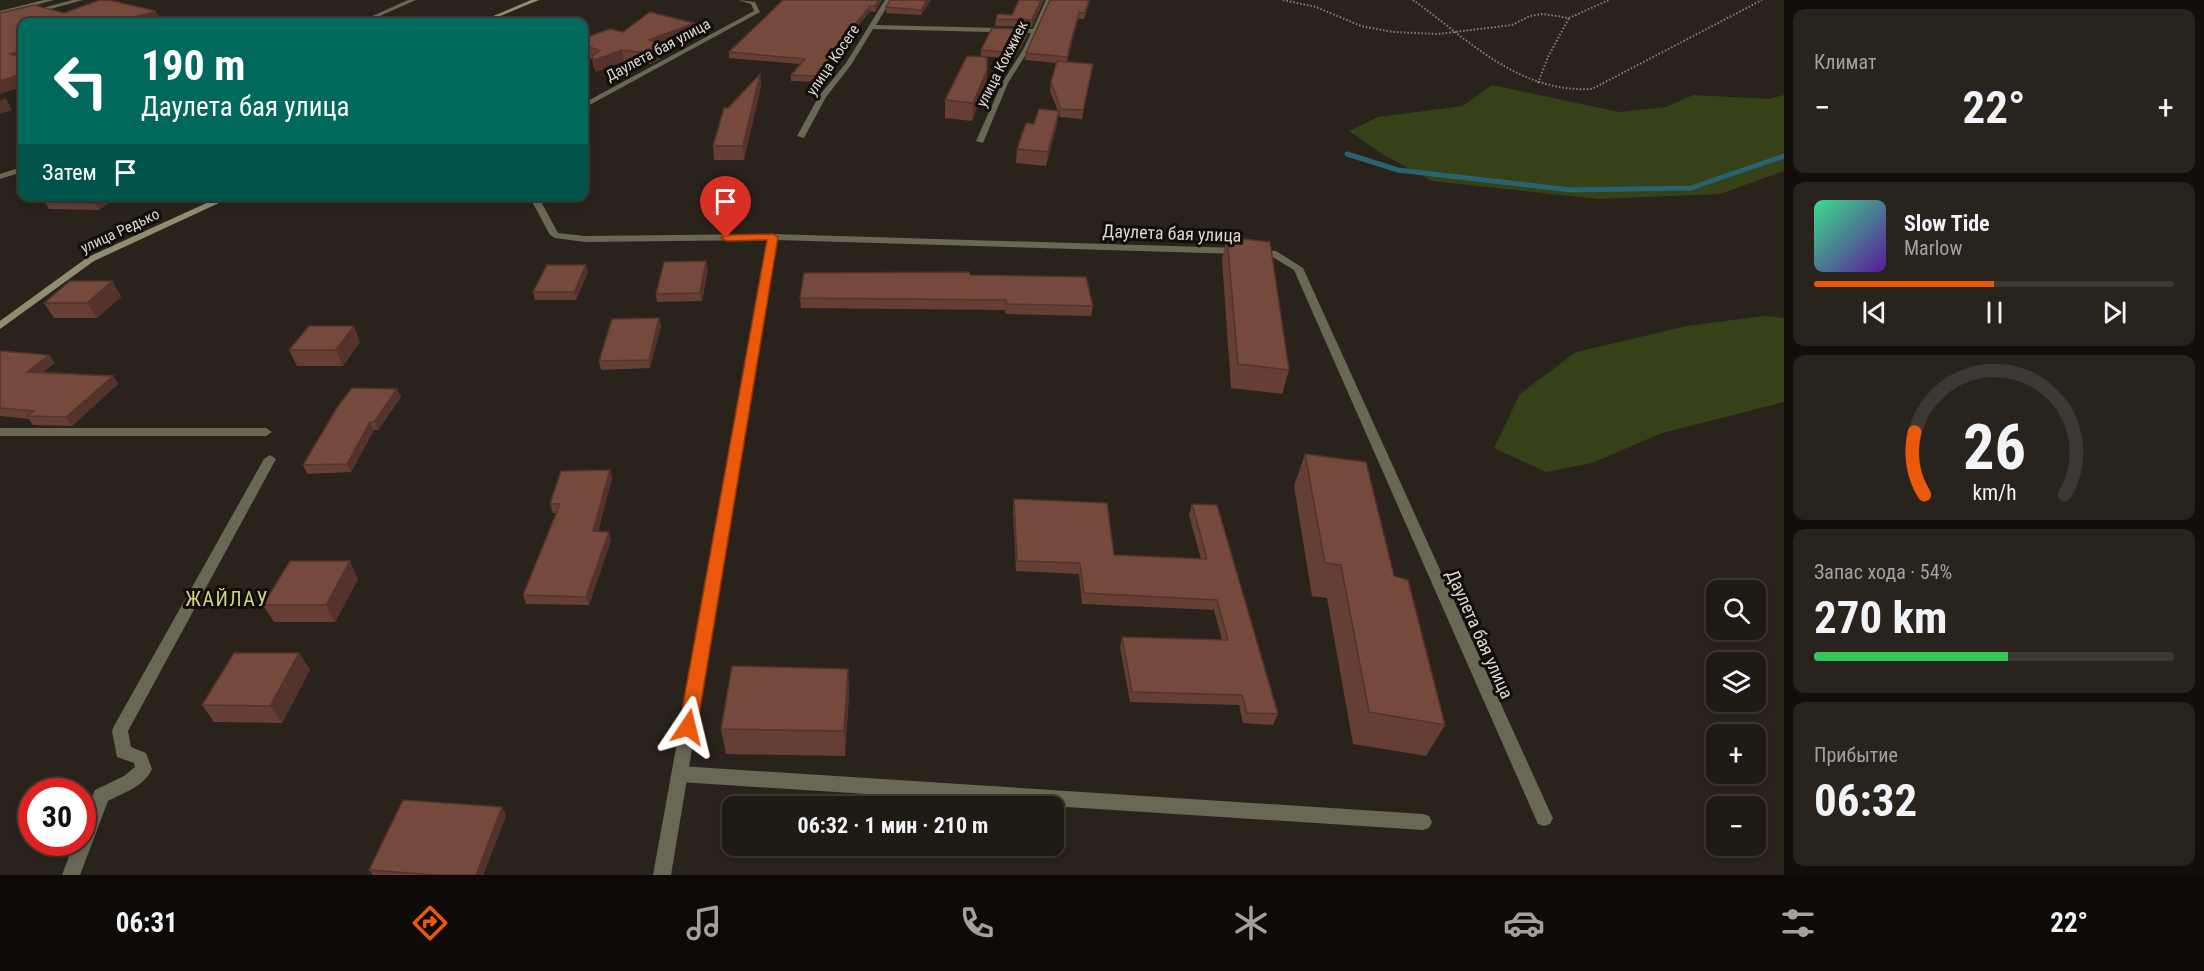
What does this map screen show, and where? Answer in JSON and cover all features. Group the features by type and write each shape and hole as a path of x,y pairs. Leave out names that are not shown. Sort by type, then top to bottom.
{"street":[{"path":"0,13 51,0"},
{"path":"0,21 80,0"},
{"path":"371,18 413,0"},
{"path":"492,18 536,0"},
{"name":"Даулета бая улица","path":"588,104 757,12 753,3 741,0"},
{"name":"улица Косеге","path":"801,136 823,96 849,64 888,0"},
{"name":"улица Кокжиек","path":"981,141 1005,83 1027,48 1049,0"},
{"path":"872,27 1035,31"},
{"path":"0,177 18,170"},
{"name":"улица Редько","path":"0,326 91,259 219,201"},
{"name":"Даулета бая улица","path":"536,201 555,236 585,239 773,237 1273,253 1298,268 1544,818"},
{"path":"662,875 773,237"},
{"path":"0,432 266,432"},
{"path":"71,875 101,796 130,781 144,769 140,758 123,752 120,731 270,459"},
{"path":"680,774 1423,822"}],"path":[{"path":"1283,0 1316,7 1361,26 1393,32 1459,33 1512,25 1530,16 1543,14 1569,18 1609,0"},
{"path":"1413,0 1459,33 1485,56 1511,68 1519,76 1538,83 1575,90 1592,89 1762,0"},
{"path":"1538,83 1548,57 1569,18"}],"green space":[{"path":"1492,85 1619,112 1666,107 1693,95 1769,99 1784,95 1784,171 1720,194 1598,199 1432,181 1382,154 1349,131 1378,117 1463,106"},
{"path":"1763,316 1784,318 1784,402 1662,433 1592,463 1546,472 1494,448 1520,394 1576,352 1687,326"}],"building":[{"path":"100,0 156,11 131,18 18,18 18,52 10,54 18,56 18,75 0,81 0,13 34,5 64,13"},
{"path":"783,0 879,0 875,6 870,6 833,51 837,52 818,76 791,75 805,59 729,52"},
{"path":"890,0 927,0 921,10 886,7"},
{"path":"1019,0 1041,0 1032,20 996,19 998,14 1012,15"},
{"path":"1050,0 1089,0 1085,13 1079,12 1067,57 1026,53"},
{"path":"650,12 694,23 649,40 659,43 658,49 649,53 622,50 594,60 592,56 600,50 588,47 588,37 610,29 623,32"},
{"path":"992,28 1028,29 1015,53 981,50"},
{"path":"967,56 987,57 987,70 973,103 945,100"},
{"path":"1057,61 1093,64 1083,110 1061,109 1051,82"},
{"path":"760,74 743,146 713,146 724,108 728,108"},
{"path":"1039,109 1059,111 1048,152 1017,149 1026,123 1034,124"},
{"path":"46,201 98,201 95,203"},
{"path":"1227,237 1270,242 1289,370 1238,364"},
{"path":"706,261 700,293 656,294 664,262"},
{"path":"547,265 586,265 574,292 533,292"},
{"path":"969,272 970,275 1086,277 1093,306 1007,304 1006,300 800,298 804,273"},
{"path":"70,281 112,281 87,303 44,303"},
{"path":"659,318 649,360 599,361 612,319"},
{"path":"309,326 354,326 336,350 289,350"},
{"path":"0,351 49,355 27,372 113,376 66,417 27,416 34,411 0,408"},
{"path":"352,388 397,389 374,422 370,422 347,464 303,465 338,406"},
{"path":"1305,454 1366,462 1394,576 1408,580 1445,725 1369,712 1341,565 1325,563"},
{"path":"610,470 593,531 609,532 586,597 523,595 560,504 550,504 561,471"},
{"path":"1014,499 1107,503 1114,555 1207,559 1192,504 1217,505 1278,714 1247,713 1242,695 1132,692 1122,637 1228,640 1217,600 1084,593 1080,563 1017,561"},
{"path":"290,561 350,561 326,605 263,605"},
{"path":"234,653 299,653 270,706 202,705"},
{"path":"732,666 848,669 844,731 721,729"},
{"path":"403,800 502,807 476,875 436,875 369,870"}],"waterway":[{"path":"1347,154 1398,170 1571,190 1691,188 1784,156"}],"district":[{"name":"ЖАЙЛАУ","path":"227,599"}],"route":[{"path":"688,727 773,237 726,238"}]}
